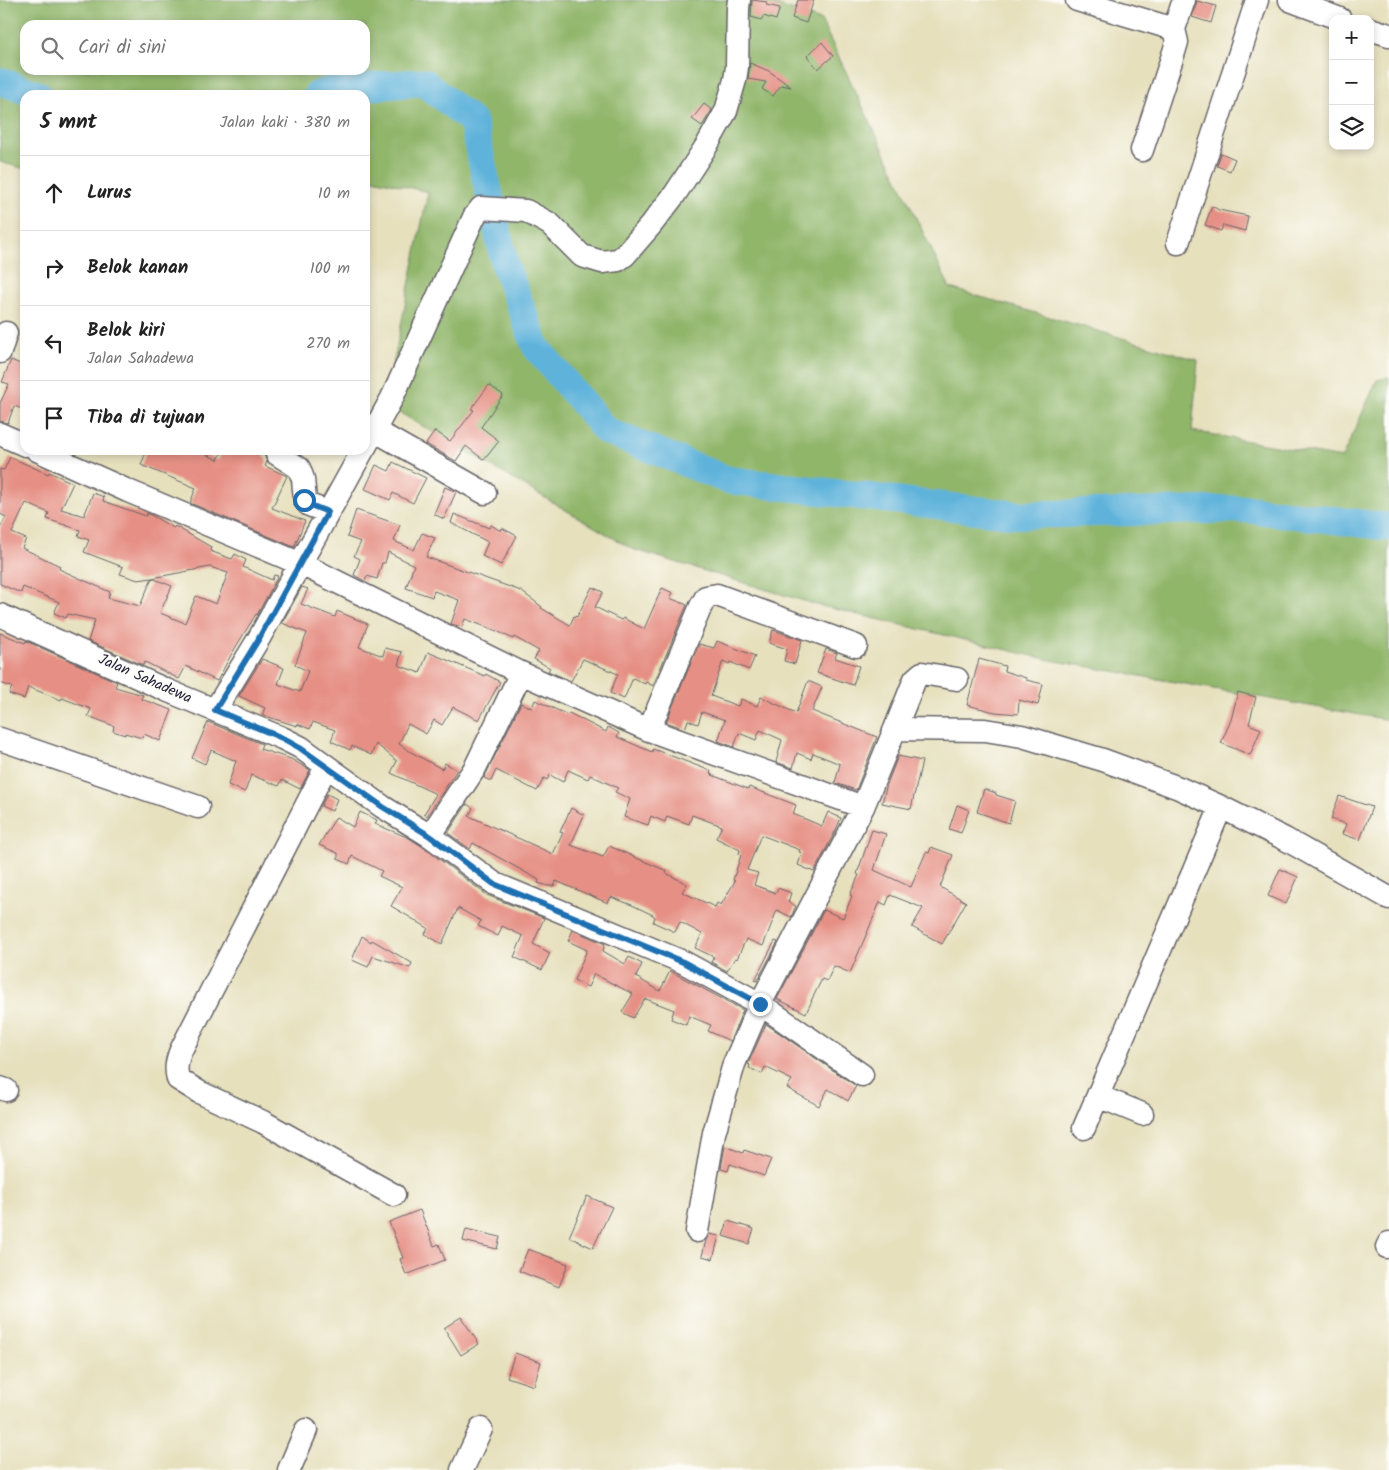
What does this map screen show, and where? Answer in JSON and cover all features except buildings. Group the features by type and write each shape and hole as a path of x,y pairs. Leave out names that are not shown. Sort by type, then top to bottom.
{"street":[{"path":"370,433 392,398 474,217 481,208 526,211 550,224 582,256 602,262 618,260 625,255 651,226 675,194 707,145 726,111 737,67 739,0"},
{"path":"1077,0 1174,29"},
{"path":"1142,150 1176,47 1177,42 1174,29 1184,0"},
{"path":"1178,243 1257,0"},
{"path":"1290,0 1329,15"},
{"path":"1374,30 1389,36"},
{"path":"0,434 20,443"},
{"path":"370,439 485,493"},
{"path":"48,455 301,564 521,674 649,730 863,808"},
{"path":"279,455 300,468 303,479 304,500 310,505 328,512"},
{"path":"215,710 258,640 301,564 358,455"},
{"path":"649,730 700,606 706,597 717,595 856,646"},
{"name":"Jalan Sahadewa","path":"0,614 157,686 282,738 300,748 383,807 430,836 494,884 683,962 760,1004 862,1075"},
{"path":"697,1231 714,1133 734,1064 760,1004 863,808 915,678 922,673 957,679"},
{"path":"430,836 475,768 521,674"},
{"path":"895,729 985,730 1022,736 1103,760 1179,788 1221,807 1285,839 1389,898"},
{"path":"0,739 198,807"},
{"path":"326,767 181,1050 176,1063 176,1072 178,1079 199,1092 263,1122 394,1194"},
{"path":"1084,1128 1221,807"},
{"path":"1098,1096 1142,1114"},
{"path":"289,1470 306,1430"},
{"path":"462,1470 482,1430"}],"green space":[{"path":"0,0 762,0 821,20 950,288 1198,360 1192,431 1342,458 1377,380 1389,377 1389,720 1050,660 817,605 632,549 385,404 428,192 370,178 370,90 20,90 20,168 0,162"}],"waterway":[{"path":"0,81 25,90"},
{"path":"331,90 424,82 473,122 505,265 536,347 606,431 728,480 1018,515 1247,509 1389,527"}],"route":[{"path":"304,500 310,505 328,512 258,640 215,710 282,738 300,748 383,807 430,836 494,884 683,962 760,1004"}]}
